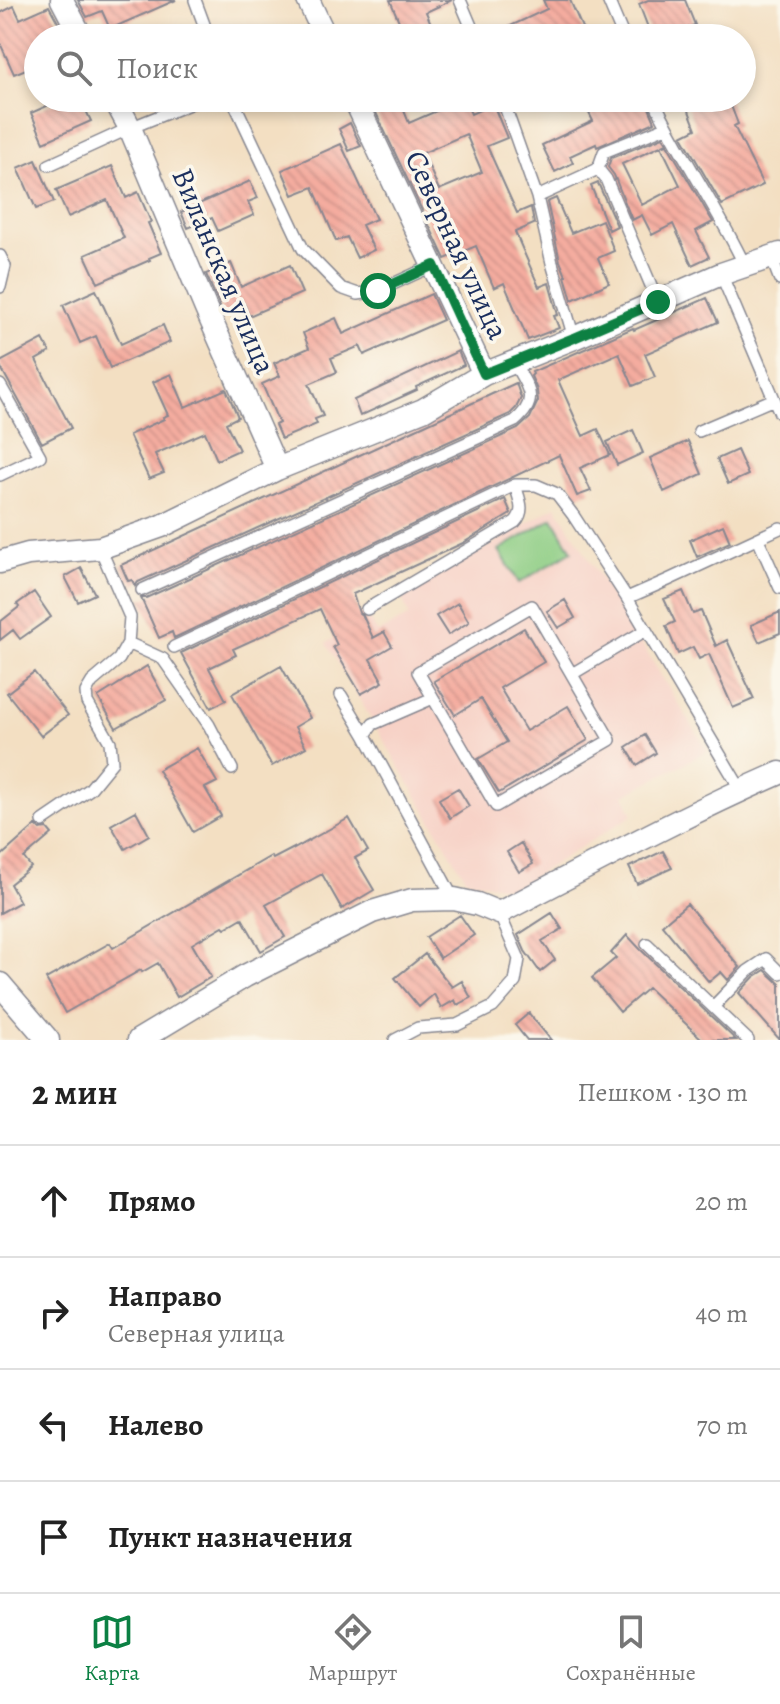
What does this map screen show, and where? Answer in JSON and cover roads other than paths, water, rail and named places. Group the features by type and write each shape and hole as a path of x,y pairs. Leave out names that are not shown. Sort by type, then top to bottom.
{"street":[{"path":"62,0 75,24"},
{"path":"308,0 319,24"},
{"name":"Виланская улица","path":"121,112 277,469"},
{"name":"Северная улица","path":"361,112 484,374"},
{"path":"0,562 28,554 100,548 162,526 277,469 423,410 484,374 513,361 721,274 775,256"},
{"path":"139,1040 245,976 372,912 412,900 454,899 499,913 780,773"},
{"path":"0,984 48,1040"}],"lane":[{"path":"195,0 204,24"},
{"path":"460,0 470,24"},
{"path":"608,0 618,24"},
{"path":"49,165 169,112"},
{"path":"239,112 303,249 341,288 358,294 378,291 434,265"},
{"path":"507,112 537,197 574,338"},
{"path":"659,112 745,266"},
{"path":"537,197 598,169 604,152 666,127"},
{"path":"598,169 606,179 658,302"},
{"path":"0,256 5,266 0,287"},
{"path":"775,256 780,280"},
{"path":"721,274 780,413"},
{"path":"142,590 515,421 528,410 531,395 513,361"},
{"path":"0,385 40,456 0,475"},
{"path":"699,431 774,399"},
{"path":"367,609 515,522 521,516 522,509 515,485"},
{"path":"174,647 515,485 536,485 557,494 573,515 627,598 741,790"},
{"path":"627,598 780,528"},
{"path":"758,539 780,588"},
{"path":"43,821 90,789 112,762 110,742 87,702 86,692 92,682 119,659 128,643 130,617 100,548"},
{"path":"532,606 572,674 610,740 496,806 418,672 532,606"},
{"path":"572,674 646,630"},
{"path":"128,643 163,659 209,725 232,769"},
{"path":"341,695 454,899"},
{"path":"365,735 373,724 433,698"},
{"path":"395,1040 418,1028 457,1025 493,1007 515,982 519,959 499,913"},
{"path":"647,944 748,1040"},
{"path":"713,1007 748,971 766,959 780,973"}]}
